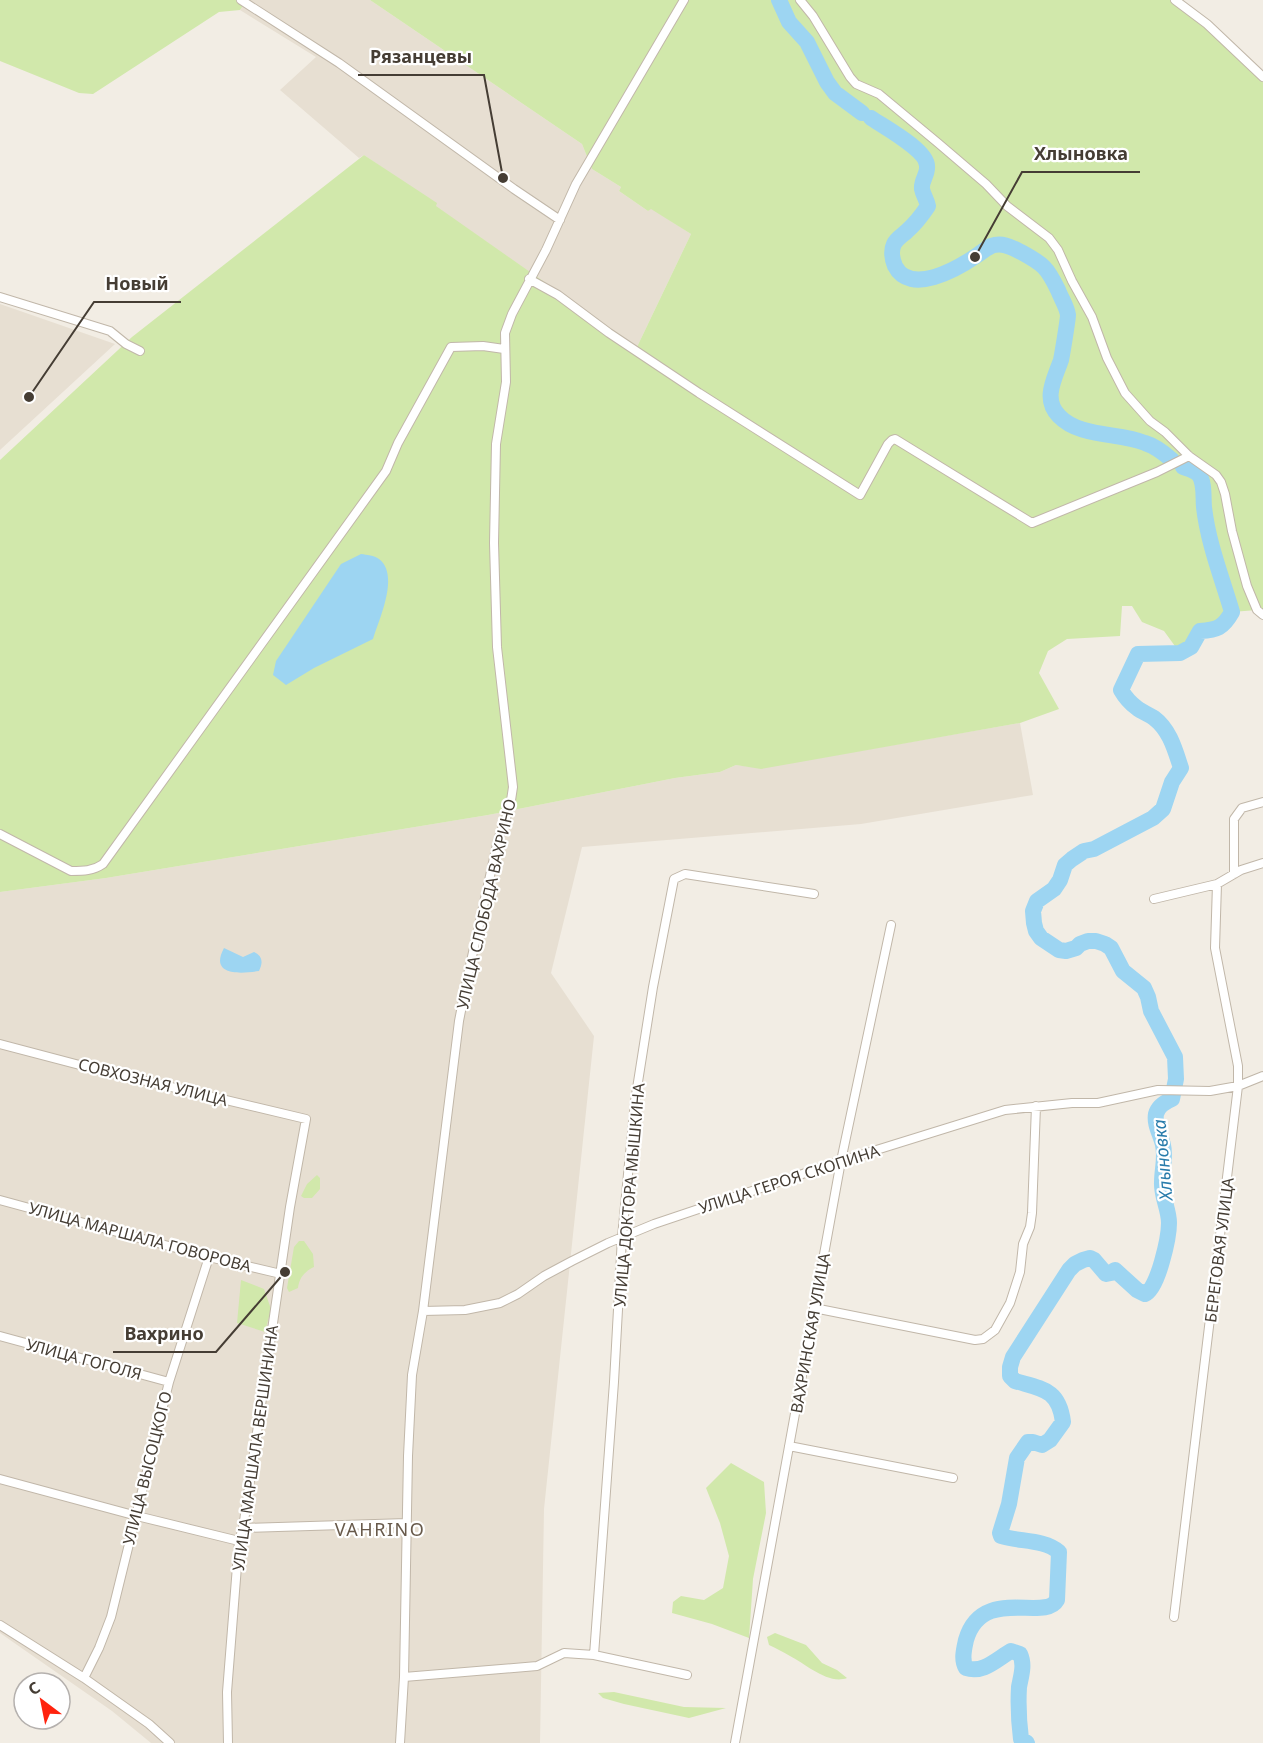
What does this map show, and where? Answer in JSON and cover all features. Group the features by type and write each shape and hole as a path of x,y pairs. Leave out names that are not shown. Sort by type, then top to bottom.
{"street":[{"path":"241,0 339,63 560,220"},
{"name":"УЛИЦА СЛОБОДА ВАХРИНО","path":"400,1743 404,1677 412,1375 423,1311 459,1021 498,840 510,807 513,787 501,694 494,543 496,444 506,382 505,333 512,314 546,250 576,184 684,0"},
{"path":"800,0 813,16 856,84 879,94 986,184 1007,206 1049,238 1058,250 1072,282 1092,317 1107,358 1125,393 1150,421 1165,432 1189,456 1216,475 1221,482 1247,586 1257,610 1263,615"},
{"path":"1175,0 1207,24 1263,76"},
{"path":"530,279 558,295 609,333 699,393 860,495 888,444 895,439 1032,523 1157,472 1189,456"},
{"path":"0,297 110,331 126,344 140,351"},
{"path":"0,834 71,871 83,872 96,869 103,864 386,471 398,443 451,347 483,346 504,349"},
{"path":"1234,874 1234,819 1242,808 1263,802"},
{"path":"1154,899 1217,884 1241,870 1263,863"},
{"name":"УЛИЦА ДОКТОРА МЫШКИНА","path":"594,1655 615,1382 622,1237 635,1101 653,987 674,879 685,874 814,894"},
{"name":"БЕРЕГОВАЯ УЛИЦА","path":"1174,1617 1238,1086 1238,1066 1215,948 1217,884"},
{"name":"ВАХРИНСКАЯ УЛИЦА","path":"735,1743 841,1161 891,925"},
{"name":"СОВХОЗНАЯ УЛИЦА","path":"0,1044 306,1119"},
{"name":"УЛИЦА ГЕРОЯ СКОПИНА","path":"423,1311 465,1310 500,1303 544,1276 622,1237 654,1224 841,1161 1005,1110 1072,1103 1098,1103 1158,1090 1210,1091 1238,1086 1263,1076"},
{"path":"814,1308 975,1340 983,1339 995,1330 1010,1303 1020,1272 1023,1244 1030,1227 1036,1106"},
{"name":"УЛИЦА МАРШАЛА ВЕРШИНИНА","path":"228,1743 227,1692 239,1541 243,1528 292,1193 306,1119"},
{"name":"УЛИЦА МАРШАЛА ГОВОРОВА","path":"0,1200 209,1257 281,1274"},
{"name":"УЛИЦА ВЫСОЦКОГО","path":"84,1678 111,1617 169,1382 209,1257"},
{"name":"УЛИЦА ГОГОЛЯ","path":"0,1336 169,1382"},
{"path":"789,1446 953,1478"},
{"path":"0,1479 239,1541"},
{"path":"243,1528 407,1523"},
{"path":"0,1625 84,1678 149,1724 170,1743"},
{"path":"404,1677 537,1666 564,1653 594,1655 687,1675"}],"shaded area":[{"path":"247,0 370,0 582,144 592,169 621,187 619,191 648,211 651,208 691,234 637,347 364,155 359,158 280,90 316,57 240,10"},
{"path":"0,304 115,344 0,450"},
{"path":"1020,723 1033,795 861,824 582,847 551,973 594,1036 544,1509 540,1743 151,1743 112,1711 72,1683 72,1671 55,1671 0,1633 0,892 106,878 488,815 675,778 720,772 736,765 761,768"}],"green space":[{"path":"0,0 247,0 240,10 219,12 93,94 79,93 0,61"},
{"path":"370,0 1171,0 1195,17 1263,80 1263,615 1257,610 1232,612 1226,622 1219,627 1200,631 1191,647 1180,653 1164,631 1142,622 1132,606 1122,606 1120,636 1067,639 1048,651 1039,673 1059,709 1020,723 761,769 736,765 720,772 675,778 488,815 106,878 0,892 0,460 132,337 364,155 437,203 436,206 637,347 691,234 651,209 648,211 619,191 621,187 592,169 582,144"},
{"path":"317,1175 320,1178 320,1189 312,1198 304,1198 301,1196 307,1184"},
{"path":"299,1241 304,1241 313,1254 314,1267 303,1275 298,1288 289,1292 287,1288 294,1247"},
{"path":"241,1280 264,1289 271,1309 265,1332 237,1323"},
{"path":"731,1463 764,1482 766,1513 753,1579 749,1638 712,1624 672,1613 673,1602 681,1596 704,1600 723,1588 729,1556 720,1523 706,1488"},
{"path":"775,1633 806,1645 822,1663 847,1678 832,1679 817,1673 769,1645 767,1637"},
{"path":"614,1692 684,1707 726,1708 689,1718 624,1704 603,1698 598,1693"}],"water":[{"path":"361,554 379,559 388,575 386,598 373,639 314,668 286,685 273,675 276,661 341,564"},
{"path":"224,948 243,957 254,952 261,960 259,971 243,973 223,968 220,964 220,957"}],"waterway":[{"name":"Хлыновка","path":"779,0 789,22 807,42 835,93 862,113"},
{"name":"Хлыновка","path":"871,118 913,146 925,160 927,166 922,189 928,206 893,246 894,263 902,275 911,279 934,277 946,273 995,245 1010,247 1035,260 1051,276 1068,315 1061,360 1051,388 1051,403 1054,409 1059,416 1078,428 1145,443 1172,460"},
{"name":"Хлыновка","path":"1027,1743 1021,1739 1020,1727 1019,1687 1022,1675 1020,1654 1011,1651 990,1665 978,1669 966,1668 963,1658 966,1640 974,1623 985,1614 999,1609 1040,1608 1050,1606 1057,1600 1059,1552 1046,1545 1008,1538 1001,1536 1000,1533 1009,1504 1017,1458 1028,1442 1042,1445 1050,1440 1063,1422 1058,1403 1053,1397 1041,1389 1015,1381 1010,1376 1010,1367 1013,1357 1075,1264 1090,1258 1106,1274 1115,1270 1137,1290 1145,1294 1150,1290 1165,1250 1169,1223 1162,1187 1164,1150 1156,1114 1162,1105 1172,1099 1176,1079 1175,1057 1151,1011 1144,988 1123,971 1111,948 1096,941 1088,941 1076,948 1066,951 1059,950 1041,938 1036,931 1033,911 1037,901 1054,889 1065,865 1072,859 1153,818 1163,809 1172,782 1181,768 1164,728 1154,718 1132,704 1121,690 1138,654 1180,653 1191,647 1200,631 1219,627 1226,622 1232,612 1209,534 1201,478 1196,472 1183,467"}],"place":[{"name":"Рязанцевы","path":"503,178"},
{"name":"Хлыновка","path":"975,257"},
{"name":"Новый","path":"29,397"},
{"name":"Вахрино","path":"285,1272"}],"district":[{"name":"VAHRINO","path":"380,1529"}]}
